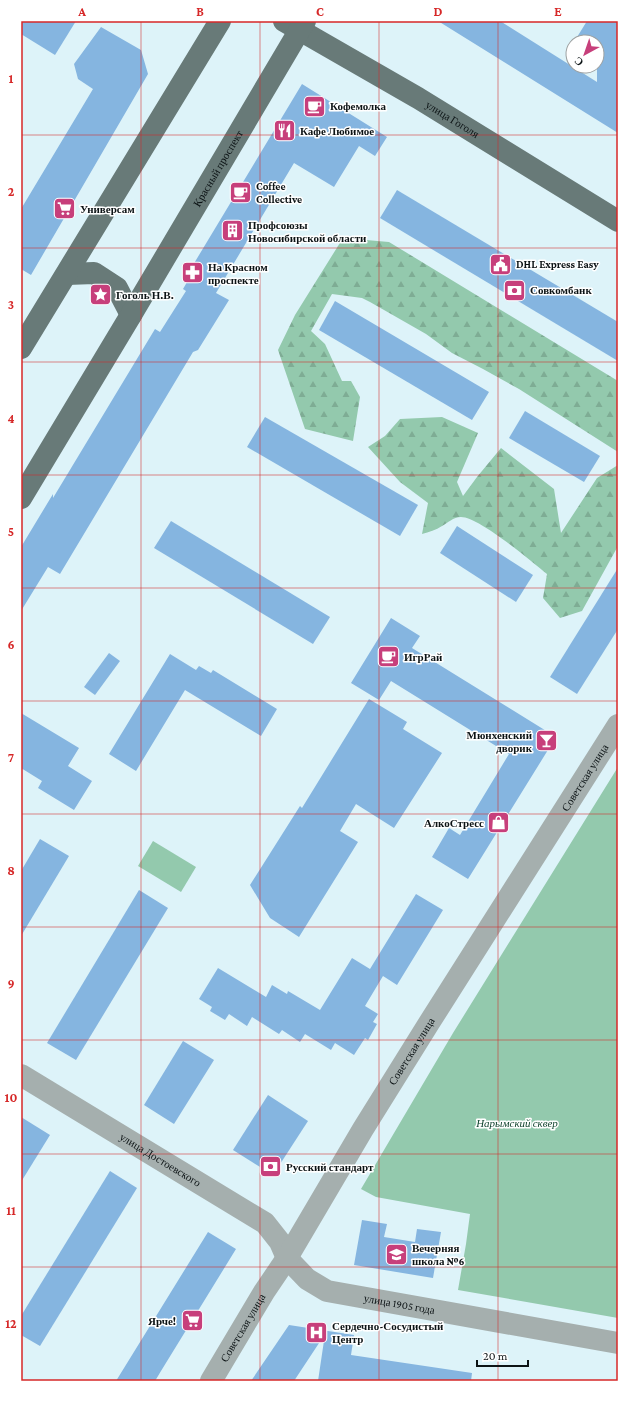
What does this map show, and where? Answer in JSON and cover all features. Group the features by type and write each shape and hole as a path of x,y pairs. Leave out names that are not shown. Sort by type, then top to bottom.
{"main road":[{"path":"21,348 220,21"},
{"name":"улица Гоголя","path":"296,24 618,221"},
{"name":"Красный проспект","path":"21,498 131,315 296,24"},
{"path":"67,274 94,273 117,288 131,315"}],"street":[{"name":"Советская улица","path":"210,1381 264,1292 287,1258 363,1129 618,725"},
{"name":"улица Достоевского","path":"21,1075 265,1224 280,1242 287,1258"},
{"name":"улица 1905 года","path":"287,1258 307,1279 327,1291 618,1342"}],"green space":[{"path":"343,238 389,242 618,381 618,452 519,389 452,353 426,334 370,302 362,298 332,294 311,331 325,344 342,381 351,381 360,397 353,441 305,429 278,350 295,315"},
{"path":"442,417 478,433 457,482 463,496 501,448 554,489 561,533 597,478 618,465 618,546 582,611 560,618 543,598 547,574 518,550 480,524 461,517 451,520 437,529 422,534 428,503 400,482 368,447 385,436 400,419"},
{"name":"Нарымский сквер","path":"618,767 618,1318 458,1290 470,1214 376,1197 361,1189 453,1033"},
{"path":"153,841 196,867 181,892 138,866"}],"building":[{"path":"21,21 76,21 55,55 21,34"},
{"path":"438,21 500,21 565,62 565,74 584,74 597,82 597,74 605,74 605,34 579,34 587,21 618,21 618,133"},
{"path":"101,27 141,50 148,74 31,275 21,269 21,209 93,89 78,79 74,64"},
{"path":"302,84 387,137 375,156 359,146 334,187 294,163 216,293 229,300 198,350 193,352 60,574 48,567 21,611 21,547 53,494 53,498 155,329 160,332 186,291 183,289 190,277 187,275"},
{"path":"397,190 618,322 618,361 380,218"},
{"path":"335,301 489,392 472,420 319,330"},
{"path":"525,411 600,456 584,482 509,438"},
{"path":"265,417 418,505 400,536 247,447"},
{"path":"171,521 330,617 313,644 154,548"},
{"path":"457,526 533,575 516,602 440,553"},
{"path":"618,568 618,629 577,694 550,677"},
{"path":"391,618 420,636 412,648 556,737 468,879 432,857 449,828 460,835 509,754 391,681 379,700 351,683"},
{"path":"109,653 120,661 95,695 84,687"},
{"path":"170,654 196,670 199,666 211,673 213,670 277,709 261,736 185,690 136,771 109,754"},
{"path":"369,699 407,722 403,729 442,753 394,828 356,804 340,831 358,842 299,937 270,918 250,885 300,806 302,808"},
{"path":"21,713 79,748 68,766 92,781 74,810 38,788 42,781 21,768"},
{"path":"40,839 69,856 21,936 21,871"},
{"path":"139,890 168,908 76,1060 47,1043"},
{"path":"416,894 443,910 397,985 383,976 365,1006 378,1014 373,1022 377,1024 368,1040 365,1038 354,1055 335,1043 331,1050 305,1034 300,1042 282,1030 279,1034 252,1017 247,1026 229,1014 225,1020 210,1011 212,1007 199,999 218,968 266,997 272,985 287,994 288,991 320,1010 352,958 370,969"},
{"path":"183,1041 214,1060 174,1124 144,1105"},
{"path":"268,1095 308,1121 273,1175 233,1150"},
{"path":"21,1117 50,1135 21,1182"},
{"path":"110,1171 137,1188 40,1346 21,1335 21,1316"},
{"name":"Вечерняя школа №6","path":"362,1220 387,1224 384,1237 415,1242 417,1229 441,1232 433,1278 354,1265"},
{"path":"208,1232 236,1249 155,1381 116,1381"},
{"path":"289,1325 354,1335 351,1355 472,1373 471,1381 318,1381 325,1334 294,1381 251,1381"}],"place":[{"name":"Кофемолка","path":"314,106"},
{"name":"Кафе Любимое","path":"285,131"},
{"name":"Coffee Collective","path":"240,192"},
{"name":"Универсам","path":"64,209"},
{"name":"Профсоюзы Новосибирской области","path":"233,231"},
{"name":"DHL Express Easy","path":"501,264"},
{"name":"На Красном проспекте","path":"193,273"},
{"name":"Совкомбанк","path":"514,290"},
{"name":"Гоголь Н.В.","path":"100,295"},
{"name":"ИгрРай","path":"388,657"},
{"name":"Мюнхенский дворик","path":"547,741"},
{"name":"АлкоСтресс","path":"499,823"},
{"name":"Русский стандарт","path":"271,1167"},
{"name":"Вечерняя школа №6","path":"397,1254"},
{"name":"Ярче!","path":"192,1321"},
{"name":"Сердечно-Сосудистый Центр","path":"316,1332"}]}
